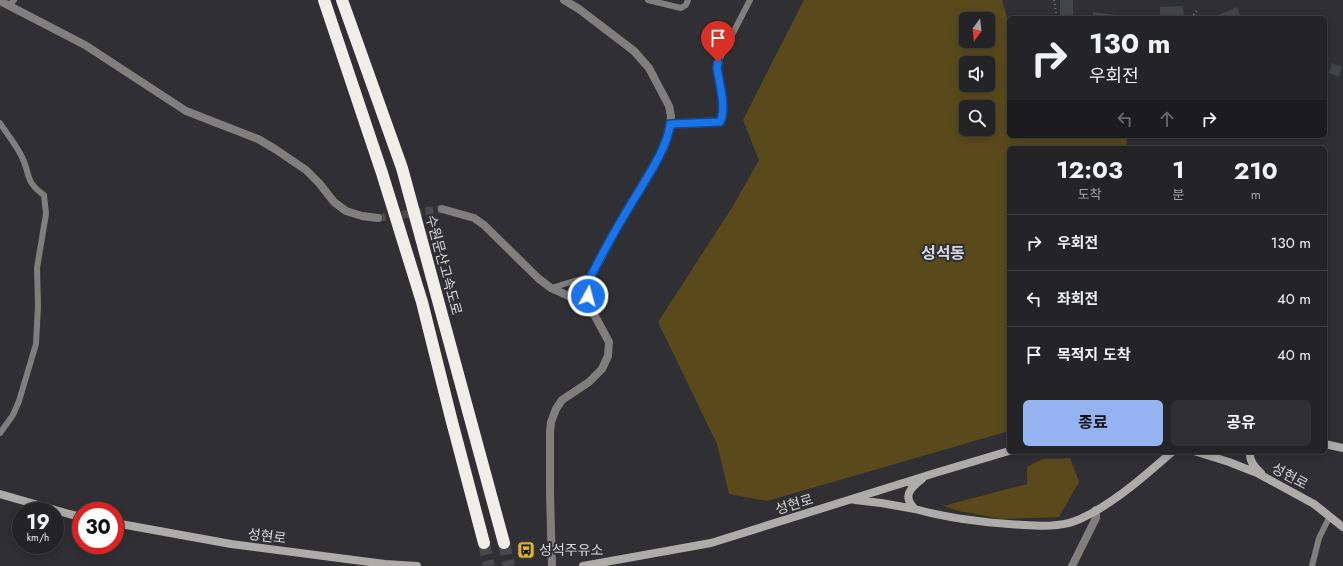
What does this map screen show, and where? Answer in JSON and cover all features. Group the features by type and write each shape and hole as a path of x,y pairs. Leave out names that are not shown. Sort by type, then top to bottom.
{"highway":[{"path":"324,0 382,173 422,302 450,418 484,543"},
{"name":"수원문산고속도로","path":"342,0 402,168 504,543"}],"main road":[{"path":"1327,444 1343,448"},
{"name":"성현로","path":"583,566 711,543 1007,452"},
{"path":"851,500 881,503 954,518 1001,524 1041,526 1065,524 1077,521 1096,510 1124,491 1170,454"},
{"name":"성현로","path":"1203,454 1229,462 1268,479 1314,504 1343,527"},
{"path":"1250,454 1250,460 1253,465 1268,479"},
{"path":"915,509 908,501 909,494 915,484 924,476"},
{"path":"0,494 72,515"},
{"name":"성현로","path":"124,525 231,544 351,563 416,566"}],"street":[{"path":"552,566 550,494 551,422 556,409 562,400 589,382 602,369 608,356 609,342 589,304 587,288 589,280 625,214 664,148 670,129 671,116 669,106 648,68 634,51 579,9 564,0"},
{"path":"0,1 12,3 85,45 186,111 258,139 306,170 319,183 334,202 346,211 362,216 378,218"},
{"path":"442,209 474,218 484,225 539,279 552,288 589,304"},
{"path":"1072,566 1096,518 1096,510"}],"lane":[{"path":"648,0 681,8 686,5 688,0"},
{"path":"670,124 720,122 723,108 717,68 718,62 750,0"},
{"path":"0,123 23,156 28,178 34,188 44,195 46,214 37,268 38,306 36,344 13,415 0,433"},
{"path":"552,288 591,276"},
{"path":"1312,566 1319,538 1330,516"}],"path":[{"path":"1054,0 1057,16"},
{"path":"1193,16 1198,10"}],"shaded area":[{"path":"804,0 1002,0 1007,17 1007,138 1126,138 1127,146 1007,146 1007,432 767,501 729,494 717,444 658,322 733,206 759,160 743,120"},
{"path":"1070,458 1079,482 1059,517 1002,519 959,511 943,506 1027,484 1027,467 1042,459"}],"building":[{"path":"1060,0 1073,0 1073,15 1060,16"},
{"path":"1183,6 1184,16 1160,16 1160,7"},
{"path":"1237,7 1240,15 1237,16 1216,16"},
{"path":"1093,12 1125,16 1093,16"},
{"path":"1332,63 1342,67 1339,77 1329,73"}],"tunnel":[{"path":"378,218 442,209"},
{"path":"484,543 489,566"},
{"path":"504,543 509,566"}],"place":[{"name":"성석주유소","path":"526,550"}],"district":[{"name":"성석동","path":"943,253"}],"route":[{"path":"588,296 587,288 589,280 625,214 664,148 670,129 670,124 720,122 723,108 717,68 718,62"}]}
